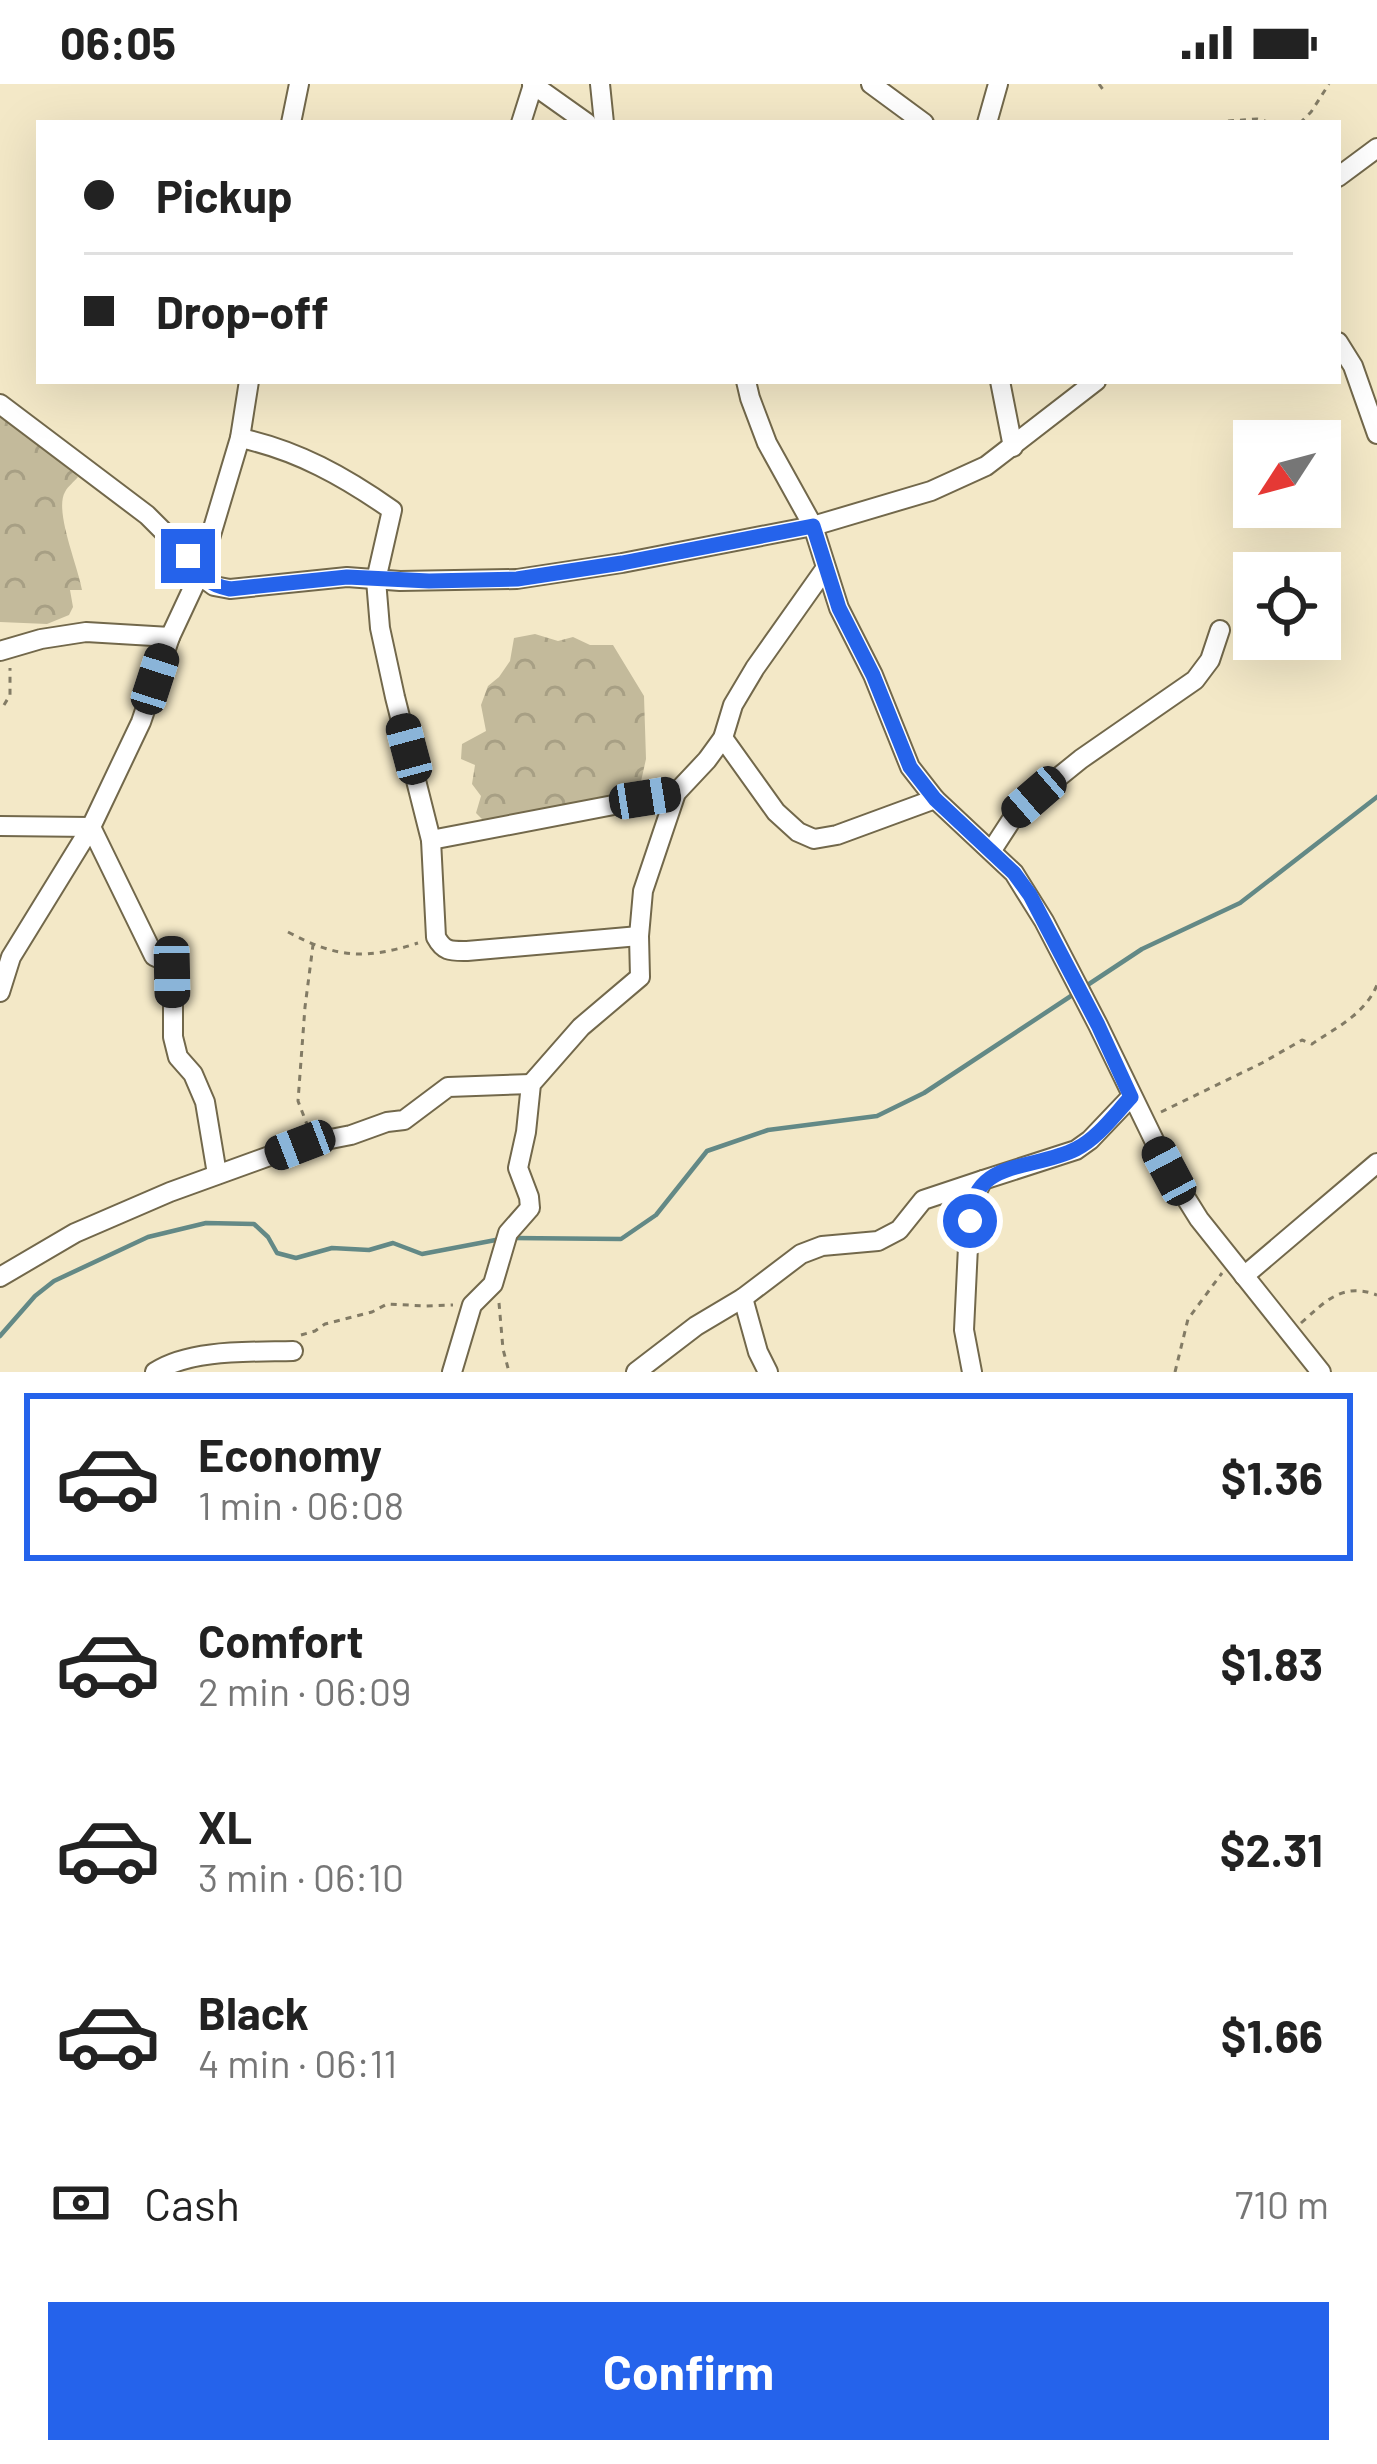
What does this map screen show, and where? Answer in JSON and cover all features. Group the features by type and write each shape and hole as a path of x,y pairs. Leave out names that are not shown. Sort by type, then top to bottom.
{"street":[{"path":"292,120 299,84"},
{"path":"522,120 533,84 583,120"},
{"path":"604,120 600,88 623,84"},
{"path":"871,84 920,120"},
{"path":"987,120 998,84"},
{"path":"1341,175 1377,148"},
{"path":"1341,347 1369,404 1377,434"},
{"path":"0,992 11,957 91,827 141,722 170,637 199,574 240,438 249,384"},
{"path":"747,384 767,443 813,526 839,608 873,675 910,767 935,799 992,850 1030,895 1169,1171 1199,1219 1321,1372"},
{"path":"1001,384 1013,447"},
{"path":"0,404 147,515 188,556 199,574 214,586 230,589 347,577 517,579 813,526 931,491 986,466 1092,384"},
{"path":"240,438 290,452 332,471 392,510 376,580 380,628 431,840 436,937 446,950 639,936"},
{"path":"452,1372 472,1305 493,1284 506,1239 530,1208 518,1168 531,1084 581,1027 640,977 646,878 676,793 722,738 733,705 755,668 825,569"},
{"path":"992,850 1016,813 1034,797 1195,680 1210,660 1220,630"},
{"path":"5,650 86,632 170,637"},
{"path":"722,738 776,812 814,839 935,799"},
{"path":"431,840 676,793"},
{"path":"0,826 91,827"},
{"path":"91,827 154,956 167,962 172,972 172,1037 178,1057 194,1074 205,1102 217,1174"},
{"path":"0,1277 109,1217 217,1174 300,1145 404,1120 454,1084 531,1084"},
{"path":"636,1372 801,1254 822,1246 878,1241 899,1229 923,1201 1076,1150 1131,1097"},
{"path":"1238,1268 1377,1162"},
{"path":"972,1372 964,1340 970,1205 983,1180"},
{"path":"743,1298 768,1372"},
{"path":"155,1372 187,1358 292,1351"}],"path":[{"path":"1099,84 1104,91"},
{"path":"1303,120 1329,84"},
{"path":"4,705 10,695 5,650"},
{"path":"288,932 350,956 436,937"},
{"path":"313,945 298,1101 308,1127 322,1141"},
{"path":"1143,1120 1302,1040 1312,1044 1357,1014 1377,985"},
{"path":"1174,1372 1189,1319 1238,1268"},
{"path":"493,1284 509,1372"},
{"path":"1292,1332 1340,1293 1361,1289 1377,1295"},
{"path":"292,1351 302,1335 387,1304 472,1305"}],"green space":[{"path":"0,413 78,477 65,492 62,512 82,590 70,590 73,607 69,615 47,624 0,622"},
{"path":"535,634 558,641 573,637 590,645 613,645 644,696 646,759 638,795 487,824 476,813 481,796 472,784 475,765 461,759 462,744 486,731 481,705 488,686 510,661 514,638"}],"waterway":[{"path":"1086,986 1142,949 1240,903 1377,797"},
{"path":"512,1238 621,1239 656,1215 707,1151 768,1130 877,1116 924,1093 1077,992"},
{"path":"0,1336 54,1281 148,1237 206,1223 254,1224 277,1253 296,1258 332,1248 369,1250 393,1243 422,1254 501,1239"}],"route":[{"path":"188,556 214,586 230,589 347,577 482,581 622,563 813,526 839,608 873,675 910,767 935,799 992,850 1030,895 1131,1097 1076,1150 983,1180 972,1197 970,1221"}]}
